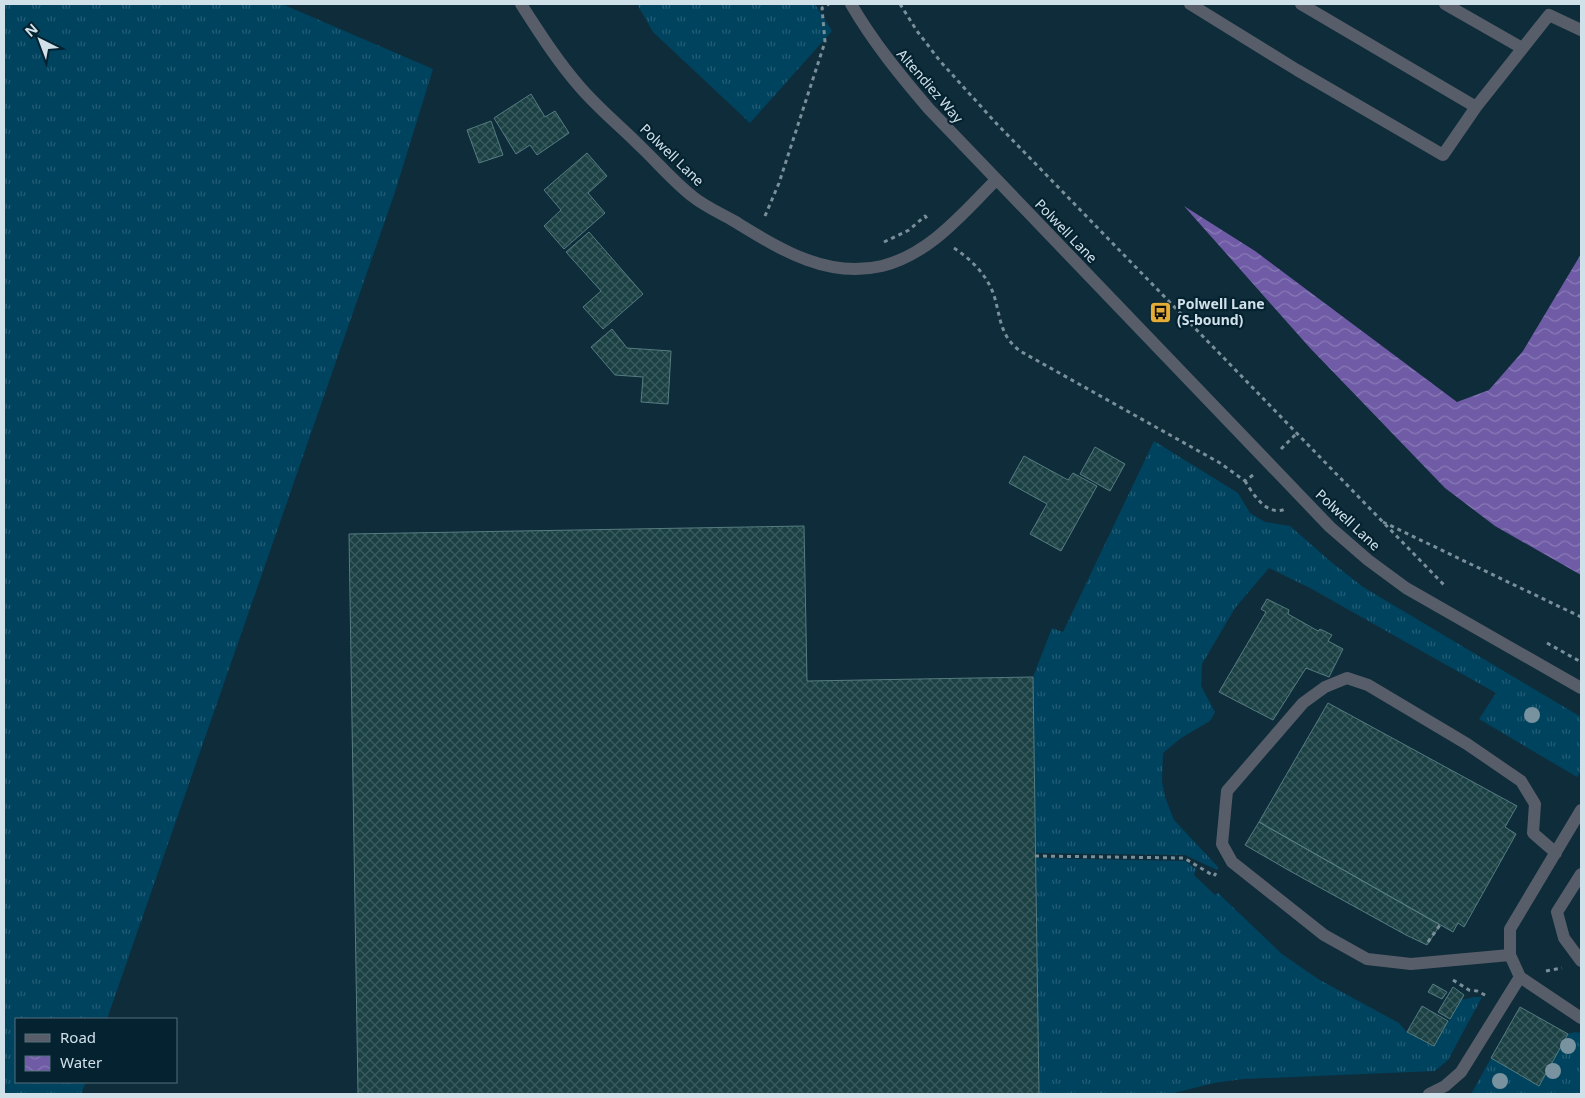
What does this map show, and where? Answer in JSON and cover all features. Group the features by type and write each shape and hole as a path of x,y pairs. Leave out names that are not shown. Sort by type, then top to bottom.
{"street":[{"name":"Polwell Lane","path":"521,4 580,88 692,196 785,251 812,262 844,269 863,268 883,265 904,257 928,244 941,234 996,180 1330,527 1368,560 1406,588 1581,688"},
{"name":"Altendiez Way","path":"851,4 870,36 895,70 996,180"},
{"path":"1190,4 1297,70 1443,155 1476,107 1549,15 1581,30"},
{"path":"1301,4 1476,107"},
{"path":"1445,4 1522,48"},
{"path":"1510,955 1411,964 1367,959 1324,935 1232,862 1222,844 1227,790 1303,704 1325,687 1347,678 1368,685 1468,744 1521,781 1536,804 1533,833 1556,853"},
{"path":"1581,810 1510,930 1510,955 1520,977 1581,1018"},
{"path":"1581,874 1557,912 1564,938 1581,961"},
{"path":"1429,1094 1445,1086 1461,1072 1520,977"}],"path":[{"path":"772,220 765,216 780,184 826,42 822,8 829,4"},
{"path":"900,4 916,31 940,62 995,122 1449,590"},
{"path":"879,244 909,230 925,216 928,220"},
{"path":"954,248 981,271 992,289 1003,330 1020,351 1220,463 1245,481 1255,497 1264,505 1274,510 1282,511 1303,499"},
{"path":"1245,481 1268,462 1296,433"},
{"path":"1382,522 1581,617"},
{"path":"1540,640 1581,662"},
{"path":"1035,856 1184,858 1214,876 1231,859"}],"green space":[{"path":"4,4 282,4 433,69 395,192 107,1018 15,1018 15,1083 86,1083 81,1094 4,1094"},
{"path":"637,4 815,4 832,31 750,123 653,32"},
{"path":"1154,441 1238,493 1250,513 1265,522 1290,526 1363,587 1581,717 1581,771 1577,777 1479,719 1496,693 1310,588 1269,568 1235,608 1202,664 1201,686 1215,712 1210,721 1181,738 1163,753 1162,781 1165,797 1174,820 1218,867 1217,870 1185,855 1035,853 1033,677 1052,628 1063,632"},
{"path":"1036,858 1185,861 1196,869 1194,875 1215,895 1218,893 1282,954 1318,979 1399,1023 1407,1032 1433,1046 1461,1000 1482,997 1448,1060 1435,1071 1243,1079 1214,1083 1170,1094 1039,1094"},
{"path":"1581,1033 1581,1094 1471,1094 1491,1058 1539,1086 1568,1034"}],"water":[{"path":"1184,206 1255,251 1457,402 1489,390 1523,351 1581,254 1581,575 1495,526 1445,488 1310,348"}],"building":[{"path":"531,94 545,117 555,111 569,133 537,155 530,145 516,154 494,118"},
{"path":"491,121 503,155 479,163 467,130"},
{"path":"587,153 607,176 588,193 605,213 564,249 544,226 561,210 544,190"},
{"path":"589,232 643,294 603,329 583,307 601,291 566,252"},
{"path":"612,329 627,348 671,351 668,404 641,402 643,377 615,375 591,347"},
{"path":"1095,447 1125,464 1110,491 1080,474"},
{"path":"1024,456 1068,480 1073,473 1097,486 1061,551 1030,534 1047,504 1009,483"},
{"path":"804,526 807,681 1033,677 1039,1094 358,1094 349,534"},
{"path":"1267,599 1289,610 1288,614 1318,631 1320,629 1332,635 1328,641 1343,649 1329,677 1306,668 1273,720 1219,692 1266,612 1261,609"},
{"path":"1328,703 1517,806 1505,827 1516,834 1464,927 1458,923 1453,932 1259,822"},
{"path":"1259,822 1440,925 1427,945 1290,871 1245,845"},
{"path":"1433,984 1447,992 1442,999 1428,992"},
{"path":"1453,987 1464,995 1450,1019 1438,1012"},
{"path":"1422,1006 1448,1021 1434,1046 1407,1032"},
{"path":"1520,1007 1568,1034 1539,1086 1491,1058"}],"place":[{"name":"Polwell Lane (S-bound)","path":"1161,312"}]}
